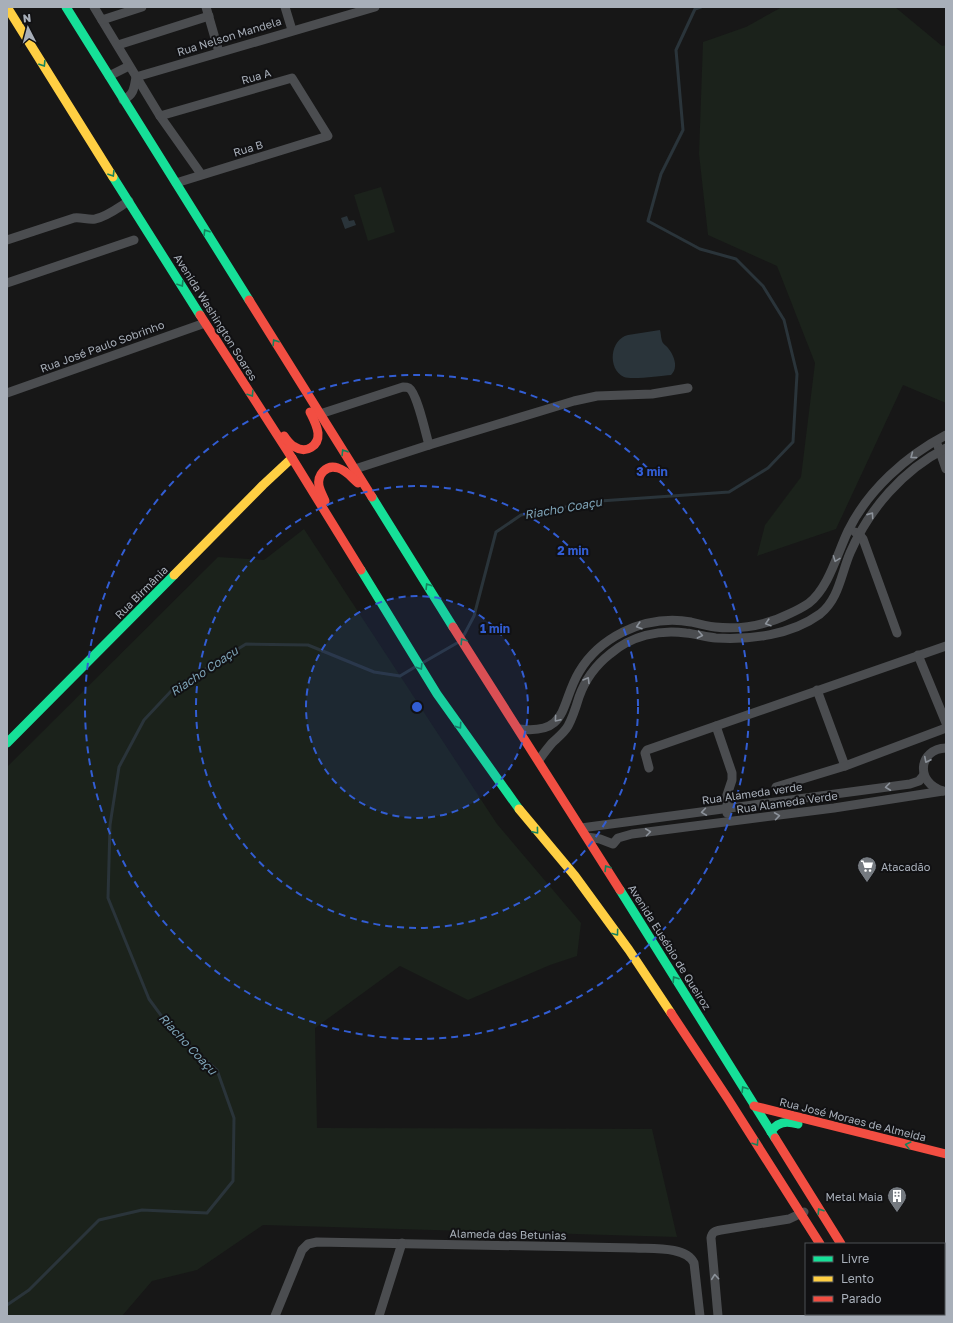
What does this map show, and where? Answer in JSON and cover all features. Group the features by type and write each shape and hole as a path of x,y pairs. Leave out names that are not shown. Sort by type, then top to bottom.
{"main road":[{"name":"Avenida Washington Soares","path":"7,7 11,20 129,201 205,323 268,420 437,694 513,802 575,876 629,950 802,1214"},
{"path":"66,7 371,496"},
{"path":"268,420 297,449 305,450 312,448 317,444 318,434 317,426 307,404 308,394"},
{"name":"Rua Birmânia","path":"7,743 263,485 292,458"},
{"path":"330,519 327,506 319,487 320,477 325,469 336,467 343,470 371,496"},
{"name":"Avenida Eusébio de Queiroz","path":"371,496 448,620 539,760 840,1243"},
{"name":"Rua José Moraes de Almeida","path":"754,1106 946,1163"},
{"name":"Rua José Moraes de Almeida","path":"771,1132 774,1126 778,1123 796,1123 946,1154"},
{"path":"802,1214 819,1243"}],"street":[{"path":"94,7 160,116 201,174"},
{"path":"102,20 142,7"},
{"path":"206,7 219,52"},
{"path":"285,7 292,30"},
{"name":"Rua Nelson Mandela","path":"136,77 359,9 376,7"},
{"path":"118,45 209,16"},
{"path":"109,76 129,66"},
{"path":"123,100 131,96 136,77"},
{"name":"Rua A","path":"160,116 292,78 328,136"},
{"name":"Rua B","path":"176,183 201,174 328,136"},
{"path":"7,240 74,218 80,217 95,219 129,201"},
{"path":"7,283 134,240"},
{"name":"Rua José Paulo Sobrinho","path":"7,393 205,323"},
{"path":"320,414 403,387 408,387 416,399 429,445"},
{"path":"355,469 574,401 597,396 652,394 688,388"},
{"path":"519,729 542,729 550,726 558,719 573,682 586,662 612,638 633,628 644,624 667,621 690,622 715,627 758,626 785,616 810,603 820,591 827,578 849,529 864,506 885,480 910,458 946,436"},
{"path":"936,441 943,450 946,469"},
{"path":"539,760 568,726 583,687 594,669 609,654 627,642 647,635 662,632 678,632 714,638 744,638 790,629 821,613 833,599 840,583 844,568 859,534 873,512 893,488 917,466 943,450"},
{"path":"849,529 859,534 863,539 897,633"},
{"path":"827,578 835,578 840,583"},
{"path":"820,591 826,598 833,599"},
{"path":"804,607 809,613 811,619"},
{"path":"785,616 785,622 790,629"},
{"path":"649,768 645,753 647,750 946,646"},
{"path":"918,655 946,723"},
{"path":"817,690 845,766"},
{"path":"716,726 732,773 732,780 727,795 726,809 728,822"},
{"path":"776,787 845,766 946,728"},
{"path":"944,791 934,789 928,783 924,775 923,768 925,762 934,751 946,748"},
{"name":"Rua Alameda verde","path":"581,828 910,784 919,781 924,775"},
{"name":"Rua Alameda Verde","path":"587,837 600,839 613,844 618,838 632,834 849,806 944,791"},
{"path":"718,1316 711,1238 712,1233 714,1231 789,1219 802,1214 807,1210 809,1203 808,1191"},
{"name":"Alameda das Betunias","path":"275,1316 302,1250 308,1244 317,1242 635,1248 683,1252 691,1258 694,1263 700,1316"},
{"path":"379,1316 402,1244"}],"shaded area":[{"path":"782,7 895,7 942,46 946,45 946,403 903,385 836,529 757,556 765,525 801,477 815,363 777,266 708,235 699,154 703,42 746,27"},
{"path":"381,187 395,232 368,241 354,195"},
{"path":"347,216 349,221 354,220 356,225 345,229 341,218"},
{"path":"660,330 662,342 668,347 675,362 675,369 671,375 646,378 628,378 619,373 615,368 613,361 614,348 617,342 628,335"},
{"path":"304,529 497,824 581,923 577,956 550,965 468,1000 400,966 315,1028 317,1128 652,1129 677,1237 263,1225 197,1270 152,1281 122,1316 7,1316 7,767 218,557 264,560"}],"waterway":[{"name":"Riacho Coaçu","path":"464,635 474,616 496,532 521,515 600,501 729,492 768,468 793,442 797,374 784,320 763,286 736,259 700,249 648,221 661,174 683,130 676,50 695,9 701,7"},
{"name":"Riacho Coaçu","path":"424,662 457,643"},
{"name":"Riacho Coaçu","path":"7,1305 29,1290 99,1220 142,1210 207,1213 233,1181 234,1118 217,1070 171,1029 149,999 108,898 110,825 119,767 144,720 173,689 246,644 308,645 374,672 400,676 415,667"}],"traffic: fast":[{"path":"66,7 249,300"},
{"path":"113,177 200,315"},
{"path":"372,497 453,627"},
{"path":"361,570 437,694 519,809"},
{"path":"7,743 174,575"},
{"path":"620,890 775,1138"},
{"path":"771,1132 773,1128 779,1124 790,1122 798,1124"}],"traffic: slow":[{"path":"7,7 113,177"},
{"path":"174,575 263,485 292,458"},
{"path":"519,809 575,876 629,950 671,1013"}],"traffic: jam":[{"path":"249,300 372,497"},
{"path":"200,315 292,458 361,570"},
{"path":"284,436 292,445 299,449 303,450 311,448 318,438 318,433 316,424 310,412"},
{"path":"325,501 319,488 319,478 326,469 334,467 341,469 358,483"},
{"path":"453,627 620,890"},
{"path":"671,1013 728,1099 819,1243"},
{"path":"754,1106 946,1154"},
{"path":"775,1138 840,1243"}],"place":[{"name":"Atacadão","path":"867,883"},
{"name":"Metal Maia","path":"897,1213"}]}
